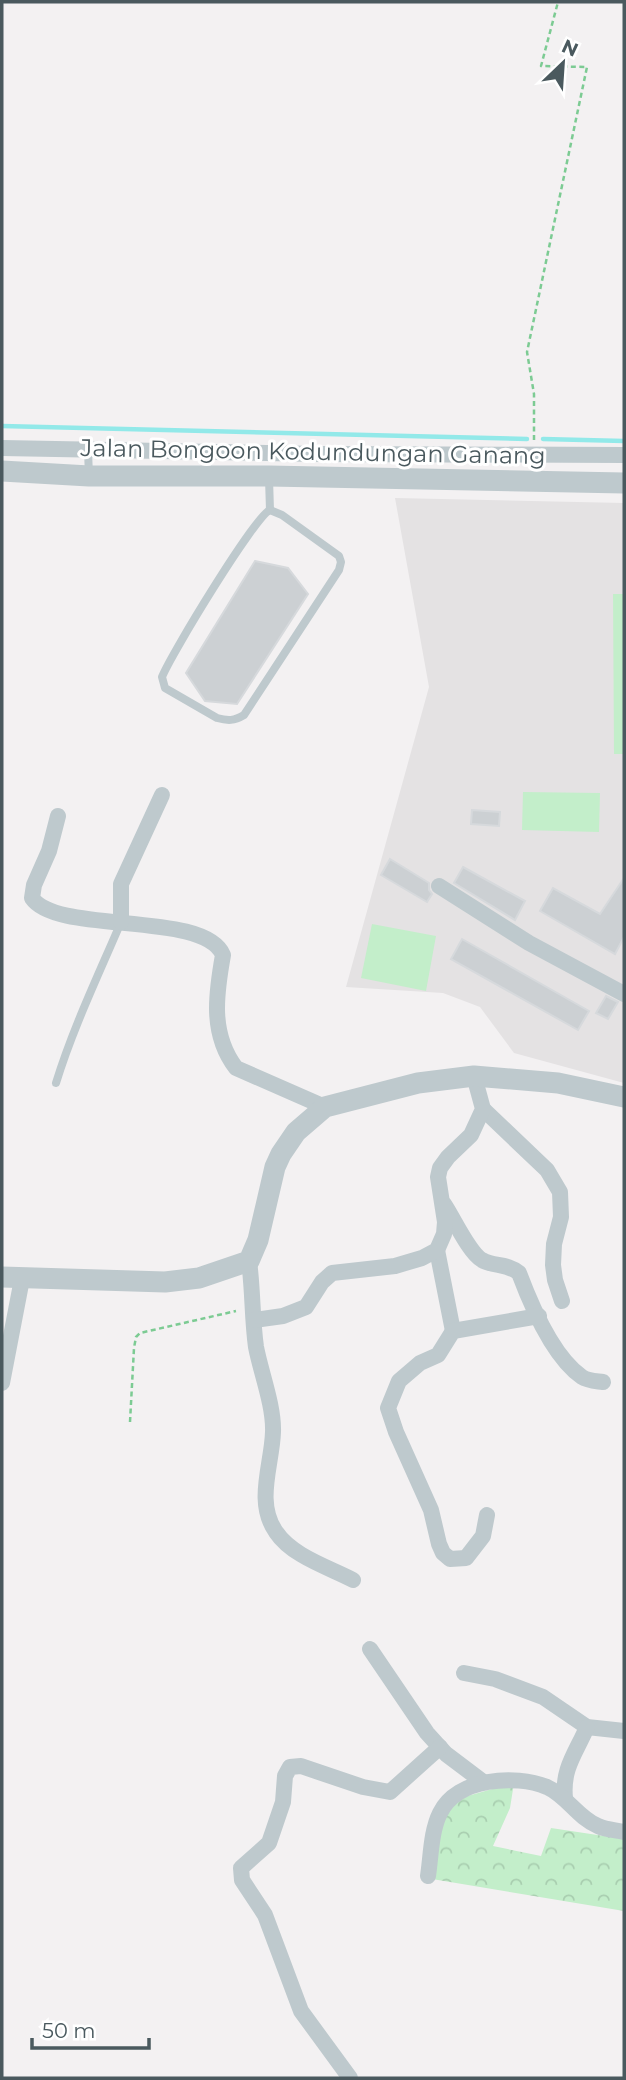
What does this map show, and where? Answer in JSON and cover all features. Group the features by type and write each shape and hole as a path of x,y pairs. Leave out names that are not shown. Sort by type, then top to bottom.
{"street":[{"path":"2,448 624,455"},
{"name":"Jalan Bongoon Kodundungan Ganang","path":"2,471 89,476 270,475 624,483"},
{"path":"121,922 121,884 162,795"},
{"path":"58,816 34,885 32,898 37,905 47,911 175,930 203,936 216,943 223,955 216,991 216,1008 220,1035 230,1060 236,1068 325,1107"},
{"path":"439,886 529,943 624,994"},
{"path":"474,1076 483,1109 547,1170 559,1192 561,1217 552,1265 562,1301"},
{"path":"353,1580 302,1554 286,1542 276,1533 267,1515 266,1472 273,1430 256,1346 250,1268 275,1167 281,1154 296,1132 325,1107 418,1083 474,1076 558,1083 624,1097"},
{"path":"483,1109 471,1135 448,1157 440,1168 438,1177 444,1203 444,1234 437,1250 453,1331 438,1354 408,1372 399,1381 388,1408 431,1510 443,1553 450,1559 466,1558 483,1536 488,1514"},
{"path":"444,1203 480,1259 512,1267 519,1273 552,1342 570,1365 583,1377 603,1382"},
{"path":"253,1309 283,1316 306,1307 322,1282 332,1273 395,1266 422,1258 437,1250"},
{"path":"2,1383 18,1306 15,1282 165,1282 250,1268"},
{"path":"453,1331 539,1316"},
{"path":"370,1649 388,1678 440,1747 483,1782"},
{"path":"464,1673 524,1688 543,1697 587,1727 624,1731"},
{"path":"565,1798 563,1782 566,1768 587,1727"},
{"path":"350,2078 301,2011 265,1915 242,1880 241,1868 269,1843 282,1802 285,1776 290,1767 301,1766 363,1787 390,1792 440,1747"},
{"path":"428,1876 435,1828 441,1810 464,1791 483,1782 503,1779 527,1781 548,1788 565,1798 598,1827 624,1832"}],"lane":[{"path":"88,451 89,476"},
{"path":"270,475 270,510"},
{"path":"270,510 340,556 341,562 339,570 244,715 225,720 165,688 162,677 235,554 256,522 270,510"},
{"path":"56,1083 70,1037 121,922"}],"path":[{"path":"535,454 534,394 527,352 587,66 541,66 558,2"},
{"path":"130,1422 134,1348 136,1337 140,1333 253,1309"}],"shaded area":[{"path":"395,498 624,503 624,1083 514,1053 480,1007 443,993 346,987 429,687"}],"green space":[{"path":"613,594 624,594 624,754 614,754"},
{"path":"523,792 600,793 599,832 522,830"},
{"path":"372,924 436,936 426,991 361,978"},
{"path":"514,1783 510,1808 493,1846 541,1856 551,1828 624,1839 624,1911 432,1879 443,1812 464,1797"}],"building":[{"path":"255,561 288,568 308,594 237,704 205,701 186,673"},
{"path":"472,810 500,812 499,826 471,824"},
{"path":"390,859 429,883 432,894 427,902 381,875"},
{"path":"463,867 525,901 515,920 454,883"},
{"path":"624,878 624,937 615,954 540,911 553,888 600,914"},
{"path":"462,939 589,1011 578,1030 451,959"},
{"path":"606,996 618,1002 608,1019 596,1013"}],"waterway":[{"path":"2,426 527,439"},
{"path":"543,439 624,441"}]}
